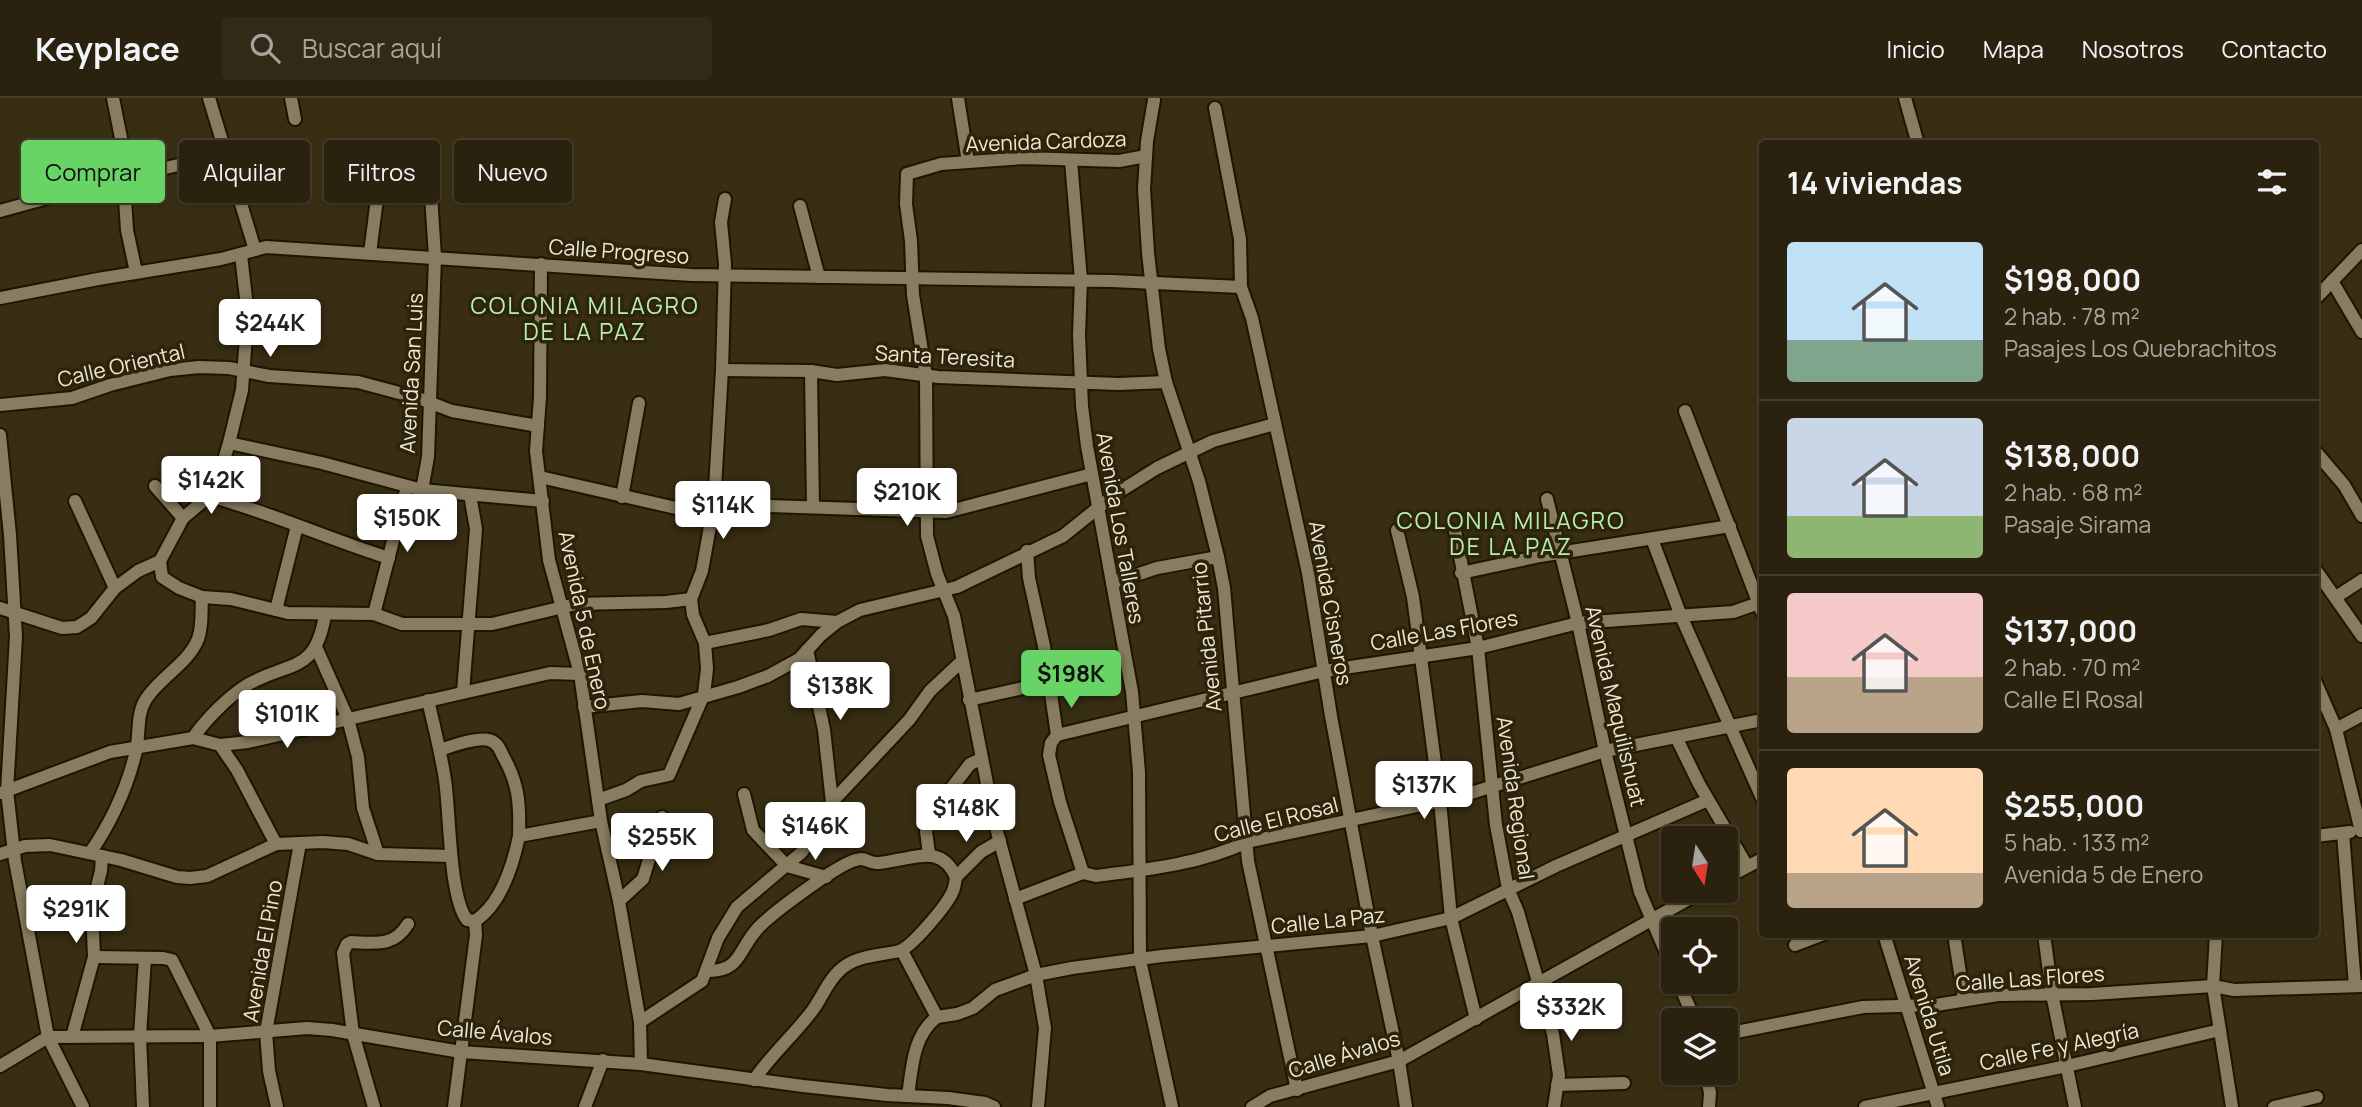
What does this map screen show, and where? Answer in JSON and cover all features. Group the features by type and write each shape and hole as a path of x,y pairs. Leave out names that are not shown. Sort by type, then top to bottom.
{"street":[{"path":"113,98 121,140"},
{"path":"209,98 222,140"},
{"path":"291,98 295,119"},
{"path":"958,98 968,162"},
{"path":"1906,98 1916,140"},
{"name":"Avenida Pitarrio","path":"1154,100 1144,189 1158,349 1218,557 1224,588 1248,861 1297,1090"},
{"name":"Avenida Cisneros","path":"1215,107 1241,239 1241,287 1252,318 1308,573 1331,716 1406,1107"},
{"name":"Avenida Cardoza","path":"913,278 906,174 941,164 1024,158 1119,161 1146,156"},
{"name":"Avenida Los Talleres","path":"1071,161 1081,280 1079,335 1082,406 1132,692 1139,772 1140,960 1172,1107"},
{"path":"598,800 626,790 640,781 669,775 703,697 707,669 705,643 693,615 691,599 702,571 712,510 722,370 724,276 721,222 724,199"},
{"path":"0,211 29,203"},
{"path":"125,203 127,230 136,272"},
{"path":"241,203 255,250"},
{"path":"370,253 376,203"},
{"name":"Avenida San Luis","path":"422,490 428,457 435,257 432,203"},
{"path":"800,206 819,278"},
{"name":"Calle Progreso","path":"0,298 241,255 266,247 541,264 634,273 819,278 1081,280 1241,287"},
{"path":"2319,295 2362,250"},
{"path":"241,255 246,298 242,390 229,443 217,483 209,496 183,518 160,561 162,577 179,588 202,597 231,599 276,610 325,615 374,614 402,624 492,624 576,604 691,599"},
{"name":"Avenida 5 de Enero","path":"541,264 536,451 549,560 580,674 601,821 619,901 640,1022 641,1064"},
{"path":"913,278 917,331 926,376 928,536 943,590 954,616 981,759 1035,975 1045,1028 1038,1107"},
{"path":"2332,281 2362,332"},
{"name":"Calle Oriental","path":"0,405 72,398 170,370 199,367 269,376 358,382 452,411 538,426"},
{"name":"Santa Teresita","path":"722,370 811,370 837,375 885,370 926,376 1166,382"},
{"path":"811,370 813,507"},
{"path":"622,497 639,402"},
{"path":"1685,411 1759,602"},
{"path":"584,707 642,701 679,704 768,676 799,659 837,622 860,610 957,587 1063,536 1114,495 1157,468 1213,440 1275,424"},
{"path":"1,443 16,637 3,792 48,1037 83,1107"},
{"path":"229,443 322,463 422,490 543,501"},
{"path":"2319,456 2343,485 2362,516"},
{"path":"540,477 622,497 712,510 813,507 946,512 1093,474"},
{"path":"155,486 183,518"},
{"path":"374,614 407,487"},
{"path":"463,692 476,529 470,495"},
{"path":"209,496 253,508 389,558"},
{"name":"Avenida Maquilishuat","path":"1547,499 1640,892 1661,942"},
{"path":"75,501 115,588"},
{"path":"276,610 297,526"},
{"path":"1461,573 1561,553 1730,526"},
{"path":"1397,530 1413,597 1440,801 1451,918 1476,1019"},
{"name":"Avenida Regional","path":"1455,531 1461,573 1478,648 1496,825 1507,889 1518,912 1553,1034 1559,1075 1554,1107"},
{"path":"1653,539 1681,616 1759,791"},
{"path":"1015,899 1083,873 1060,802 1049,755 1051,743 1057,736 1027,551"},
{"path":"1112,583 1157,568 1218,557"},
{"path":"0,608 62,628 77,627 91,618 115,588 138,571 160,561"},
{"path":"2319,574 2362,636"},
{"path":"2336,597 2362,580"},
{"path":"72,1037 94,957 92,906 101,871 96,854 118,808 138,746 139,714 146,699 189,655 198,638 202,597"},
{"name":"Calle Las Flores","path":"1057,736 1324,671 1478,648 1578,623 1732,612 1759,607"},
{"path":"193,738 237,693 258,680 296,665 310,656 321,638 325,615"},
{"path":"705,643 769,630 801,619 837,622"},
{"path":"316,647 348,719 358,757 363,808 378,854"},
{"path":"807,650 830,765 832,802"},
{"path":"640,1022 702,981 718,938 737,907 802,852 832,802 909,720 930,691 962,661"},
{"path":"3,792 110,752 138,746 193,738 220,745 248,741 550,673 580,674"},
{"path":"969,700 1050,682"},
{"path":"2319,690 2336,729 2362,831 2319,836"},
{"path":"428,700 446,783 451,856 461,912 467,920 475,921 493,905 515,855 519,836 518,787 498,745 491,740 483,739 440,750"},
{"path":"2336,729 2362,715"},
{"name":"Calle El Rosal","path":"1083,873 1096,876 1195,860 1247,842 1440,801 1605,751 1759,721"},
{"path":"1676,737 1708,800 1747,866"},
{"path":"220,745 237,770 276,844"},
{"path":"929,854 926,831 933,811 970,764 981,759"},
{"path":"744,794 753,830 787,866 826,877"},
{"name":"Calle La Paz","path":"935,1014 965,1011 985,1000 995,990 1035,975 1072,968 1372,936 1451,918 1507,889 1708,800"},
{"path":"619,901 643,879 662,817"},
{"path":"519,836 601,821"},
{"path":"2343,833 2358,986"},
{"path":"754,1080 770,1056 813,1010 839,970 856,960 902,951 930,924 953,892 956,877 981,852 1000,841"},
{"name":"Avenida El Pino","path":"277,1107 269,1071 266,1032 300,843"},
{"path":"0,855 13,849 50,845 190,878 207,876 276,844 348,844 378,854 451,856"},
{"path":"706,971 721,972 735,964 760,926 844,865 860,859 875,863 929,854 946,861 956,877"},
{"path":"1738,871 1759,860"},
{"name":"Calle Ávalos","path":"1252,1107 1270,1096 1399,1061 1681,903"},
{"path":"454,1107 476,935 475,921"},
{"path":"374,1107 353,1034 343,953 347,944 391,941 402,934 408,923"},
{"path":"1795,945 1813,938"},
{"name":"Avenida Utila","path":"1885,938 1938,1107"},
{"path":"1955,938 1964,999"},
{"path":"2044,938 2075,1107"},
{"path":"2216,938 2213,986 2232,1107"},
{"path":"902,951 935,1014 917,1044 908,1096"},
{"path":"94,957 172,960 210,1036 210,1107"},
{"path":"143,1107 140,1036 145,958"},
{"name":"Calle Las Flores","path":"1738,1032 1863,1007 1936,1005 1998,995 2213,986 2234,990 2358,986"},
{"name":"Calle Ávalos","path":"48,1037 210,1036 307,1028 461,1052 603,1060 888,1101 908,1096 948,1098 985,1103 994,1107"},
{"name":"Calle Fe y Alegría","path":"1865,1107 2067,1066 2220,1030"},
{"path":"0,1066 48,1037"},
{"path":"584,1107 603,1060"},
{"path":"1557,1085 1625,1083"},
{"path":"1708,1085 1709,1107"},
{"path":"2274,1107 2317,1097"}],"district":[{"name":"COLONIA MILAGRO DE LA PAZ","path":"585,318"},
{"name":"COLONIA MILAGRO DE LA PAZ","path":"1511,533"}]}
